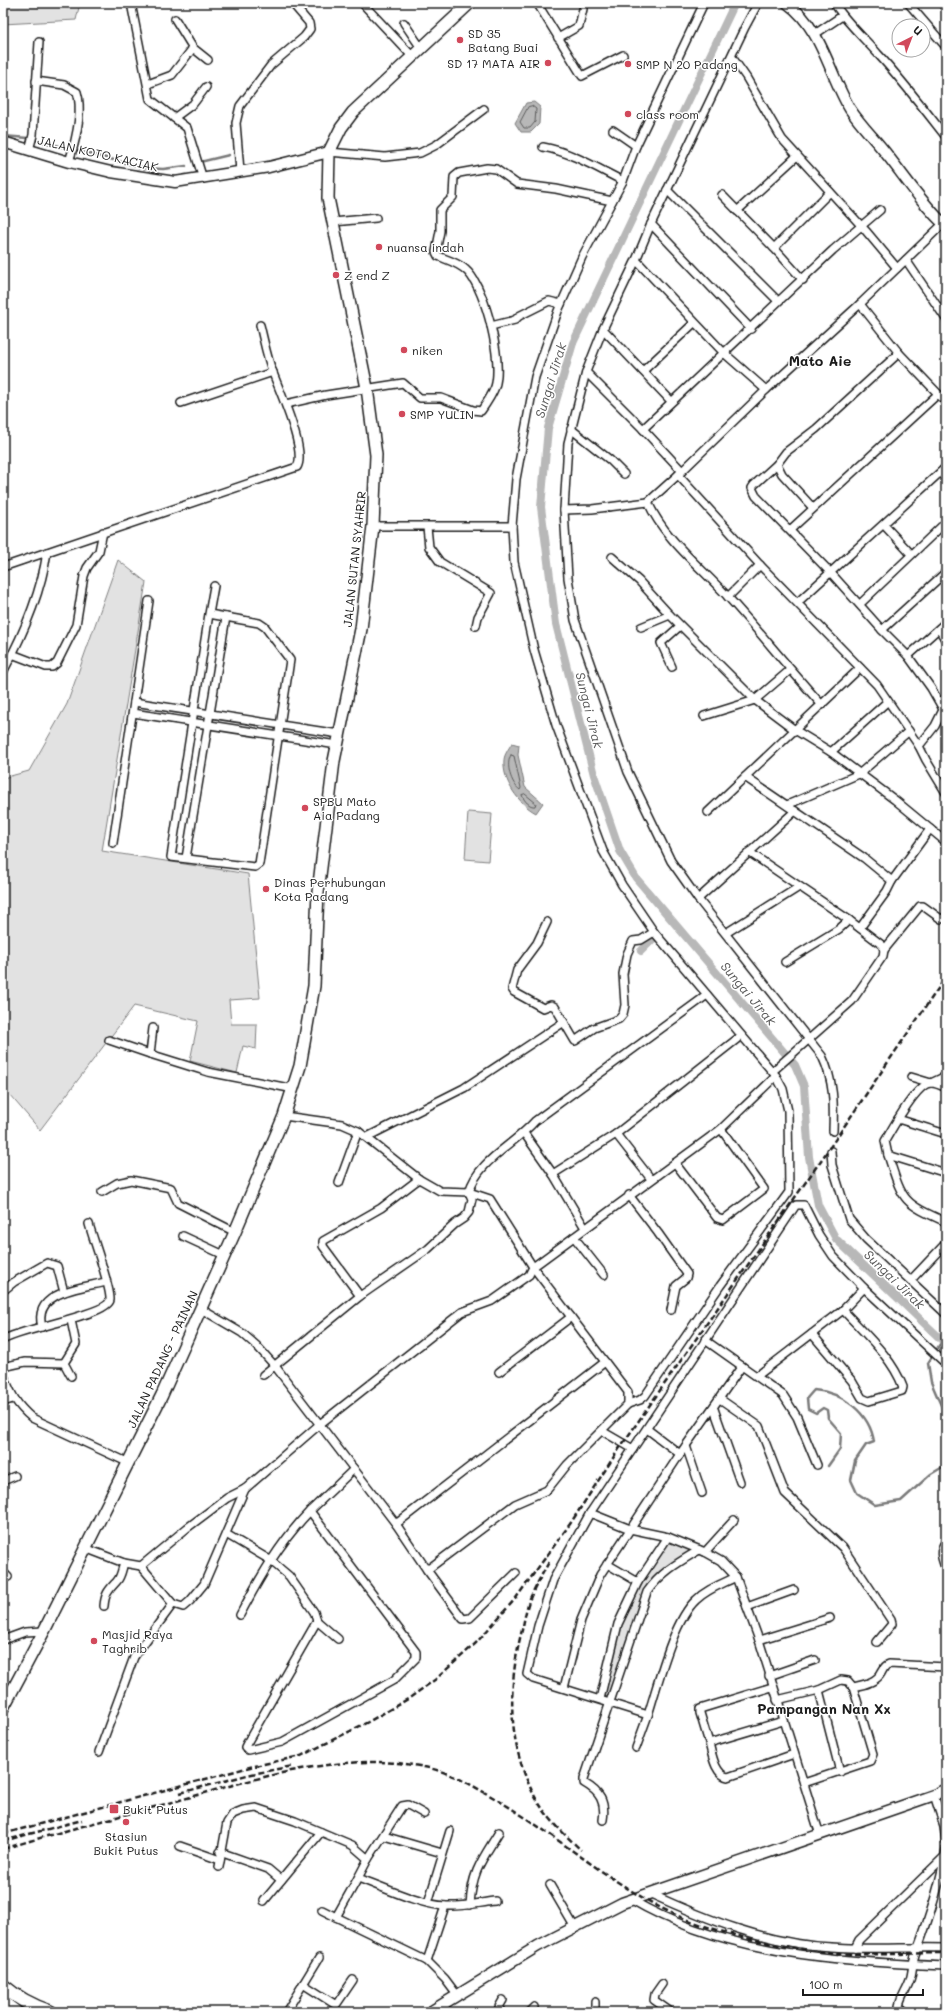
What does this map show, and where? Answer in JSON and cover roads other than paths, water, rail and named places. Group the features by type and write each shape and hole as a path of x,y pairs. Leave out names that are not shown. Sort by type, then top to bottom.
{"highway":[{"path":"3,1986 16,1997 37,2008 50,2012"},
{"path":"3,2003 15,2012"}],"main road":[{"name":"JALAN SUTAN SYAHRIR","path":"311,1008 314,986 320,874 338,739 361,629 373,526 376,456 367,388 328,198 329,152 341,128 353,112 465,5"},
{"name":"JALAN PADANG - PAINAN","path":"3,1708 44,1631 127,1462 162,1395 235,1232 294,1089 311,1008"}],"street":[{"path":"131,3 150,99 188,128 202,177"},
{"path":"240,171 236,122 240,106 271,65 304,37 310,29 309,22 292,3"},
{"path":"536,3 582,76 623,55"},
{"path":"427,1570 515,1504 547,1490 567,1465 628,1404 640,1400 644,1396 720,1286 789,1192 788,1111 783,1089 775,1071 707,995 654,932 622,885 603,851 571,768 534,650 514,562 512,526 516,479 535,377 562,304 582,257 612,202 636,146 704,3"},
{"path":"758,3 744,27 732,57 651,224 636,260 603,329 586,372 568,442 564,510 568,578 575,620 589,665 631,778 670,861 807,1040 822,1056 829,1070 834,1094 833,1131"},
{"path":"564,510 592,509 648,502 945,224 851,110 839,91 815,34 804,18 787,3"},
{"path":"834,3 842,16 887,64 946,137"},
{"path":"908,3 946,47"},
{"path":"364,5 412,56"},
{"path":"558,38 579,26 583,9"},
{"path":"815,34 842,16"},
{"path":"175,19 192,48 208,60"},
{"path":"404,23 421,48"},
{"path":"30,146 33,135 38,42"},
{"path":"148,84 172,74 192,48"},
{"path":"732,57 782,140 861,226 897,268"},
{"path":"36,80 64,85 77,92 79,100 76,136 70,160"},
{"path":"174,118 193,104 206,87"},
{"path":"329,152 385,157 426,151 484,109"},
{"path":"613,130 636,146"},
{"name":"JALAN KOTO KACIAK","path":"3,142 30,146 70,160 159,181 175,182 269,167 329,152"},
{"path":"543,147 554,149 574,157 622,181"},
{"path":"737,211 797,156"},
{"path":"286,404 367,388 403,383 420,398 441,398 473,410 481,410 495,386 496,349 491,326 481,294 468,271 438,256 436,252 440,231 440,210 453,197 453,182 456,175 487,168 496,170 518,184 556,189 612,202"},
{"path":"667,190 778,301"},
{"path":"774,248 830,192"},
{"path":"722,195 803,280"},
{"path":"643,429 671,401 751,329 778,301 880,210"},
{"path":"333,222 376,218"},
{"path":"651,224 751,329"},
{"path":"636,260 694,323 724,353 766,390"},
{"path":"906,260 946,319"},
{"path":"491,326 516,320 519,316 549,301 562,304"},
{"path":"860,304 899,353 946,402"},
{"path":"643,371 694,323"},
{"path":"3,566 297,467 300,458 286,404 273,372 260,325"},
{"path":"603,329 671,401"},
{"path":"899,353 816,429 786,452 777,464 752,488 756,496 831,573 882,630 908,656 944,707 935,726 919,746"},
{"path":"181,403 273,372"},
{"path":"586,372 643,429 760,565 798,602 877,686 919,746 946,792"},
{"path":"790,530 938,394"},
{"path":"571,429 610,460 624,474"},
{"path":"777,464 778,469 785,478 813,508"},
{"path":"798,602 946,467"},
{"path":"648,502 653,513 669,535 728,597 822,705"},
{"path":"860,604 946,522"},
{"path":"373,526 426,527 471,524 512,526"},
{"path":"884,525 911,554"},
{"path":"426,527 429,547 440,562 491,594 478,617 476,626"},
{"path":"12,654 46,667 57,663 76,625 84,576 87,568 99,551 102,532"},
{"path":"3,672 40,588 47,552"},
{"path":"612,557 640,581 680,626 755,700 795,730 831,752 895,800 946,842"},
{"path":"728,597 760,565"},
{"path":"882,630 946,572"},
{"path":"209,614 259,623 265,627 287,654 290,660 259,864 256,867 171,857 209,614 214,586"},
{"path":"113,843 149,601"},
{"path":"641,627 670,615"},
{"path":"186,858 226,617"},
{"path":"908,656 946,622"},
{"path":"672,666 661,643 680,626"},
{"path":"939,629 946,641"},
{"path":"708,812 860,668"},
{"path":"704,716 755,700 790,670"},
{"path":"134,702 281,724 338,739"},
{"path":"831,752 888,702"},
{"path":"133,713 279,735 338,739"},
{"path":"787,805 859,774 909,731"},
{"path":"745,777 864,858 892,881"},
{"path":"698,899 748,852 796,811"},
{"path":"860,928 930,829"},
{"path":"748,852 849,920 882,945 884,950"},
{"path":"726,933 799,886"},
{"path":"141,1566 187,1528 227,1498 245,1489 320,1424 462,1312 492,1301 529,1275 534,1267 720,1128 775,1071 855,997 876,968 884,950 920,906 923,906 941,919 946,917"},
{"path":"785,962 839,929 849,920"},
{"path":"547,922 537,943 517,970 512,989 514,992 543,1008 551,1005 555,1007 575,1041 594,1028 619,1020 623,1014 625,1005 623,974 627,954 633,941 641,940 654,932"},
{"path":"263,1375 360,1296 428,1248 464,1218 469,1212 472,1199 469,1192 472,1181 488,1162 524,1133 535,1121 707,995"},
{"path":"367,1137 464,1088 564,1022"},
{"path":"150,1054 153,1028"},
{"path":"553,1174 616,1134 737,1039"},
{"path":"109,1040 208,1072 294,1089"},
{"path":"946,1076 926,1085 919,1091 898,1119 886,1141 888,1155 899,1189 905,1200 918,1209 946,1222"},
{"path":"911,1077 946,1088"},
{"path":"284,1116 342,1124 367,1137 419,1179 440,1191 469,1192 490,1199 534,1267 628,1392 628,1404"},
{"path":"898,1119 946,1134"},
{"path":"675,1163 717,1218 723,1220 764,1189 720,1128"},
{"path":"339,1183 358,1131"},
{"path":"524,1133 553,1174 585,1228"},
{"path":"616,1134 651,1179"},
{"path":"831,1151 832,1165 849,1220 859,1233 946,1314"},
{"path":"888,1155 946,1173"},
{"path":"360,1296 323,1246 323,1241 381,1208 419,1179"},
{"path":"102,1192 123,1180 167,1186 173,1192 178,1203 235,1232"},
{"path":"629,1195 687,1274 686,1278 676,1286 671,1310"},
{"path":"648,1715 531,1678 527,1674 552,1580 590,1513 796,1205 804,1205 818,1235 829,1251 864,1288 945,1363"},
{"path":"3,1340 12,1335 71,1320 103,1307 109,1303 110,1299 106,1282 89,1224"},
{"path":"183,1236 224,1255"},
{"path":"574,1237 604,1275"},
{"path":"911,1280 946,1243"},
{"path":"3,1291 14,1282 47,1263 57,1266 64,1292"},
{"path":"42,1327 39,1317 42,1309 49,1300 64,1292 106,1282"},
{"path":"757,1376 842,1310 864,1288"},
{"path":"201,1309 242,1334 257,1346 320,1424 396,1524 427,1570 466,1620 516,1573"},
{"path":"812,1334 852,1381 864,1400 869,1401 902,1390 903,1387 900,1379 885,1357 842,1310"},
{"path":"499,1372 572,1317"},
{"path":"64,1363 76,1344 71,1320"},
{"path":"705,1340 757,1376 782,1395 792,1406 816,1465"},
{"path":"3,1368 25,1362 64,1363"},
{"path":"396,1524 605,1362"},
{"path":"64,1363 70,1376"},
{"path":"564,1688 581,1620 595,1585 607,1564 680,1454 714,1409 742,1366"},
{"path":"3,1374 13,1399 32,1418 127,1462"},
{"path":"3,1402 13,1399"},
{"path":"720,1399 759,1426 785,1493 843,1548 891,1620 892,1624 877,1642"},
{"path":"714,1409 740,1482"},
{"path":"647,1429 680,1454"},
{"path":"602,1431 633,1449"},
{"path":"686,1446 702,1493"},
{"path":"240,1615 270,1560 290,1532 354,1469"},
{"path":"3,1481 15,1476"},
{"path":"85,1548 124,1563 141,1566 173,1604 183,1606 197,1594 204,1584 245,1489"},
{"path":"310,1511 416,1652 416,1658 394,1680 282,1742 246,1750 245,1747 247,1743 317,1621"},
{"path":"590,1513 630,1529 668,1537 702,1551 721,1561 736,1577 758,1640 820,1835"},
{"path":"602,1820 604,1803 595,1791 584,1784 584,1779 647,1592 657,1578 673,1565 702,1551 734,1520"},
{"path":"226,1534 270,1560 289,1576 314,1612 317,1621 338,1639"},
{"path":"600,1699 618,1624 638,1582 668,1537"},
{"path":"946,1541 941,1547 941,1554 946,1570"},
{"path":"104,1606 105,1596 108,1589 118,1580 124,1563"},
{"path":"607,1564 638,1582"},
{"path":"636,1748 682,1617 701,1595 736,1577"},
{"path":"747,1607 794,1590"},
{"path":"99,1752 134,1657 173,1604"},
{"path":"758,1640 830,1618"},
{"path":"3,1640 25,1632 44,1631"},
{"path":"769,1676 815,1660"},
{"path":"853,1687 876,1680 883,1667 889,1664 946,1667"},
{"path":"777,1700 819,1690 841,1680 848,1681 853,1687 873,1754 870,1761 804,1783"},
{"path":"772,1687 700,1709 709,1743 720,1773 728,1777 794,1754"},
{"path":"819,1690 840,1772"},
{"path":"709,1743 783,1721"},
{"path":"430,2012 445,2009 457,1995 574,1926 632,1900 934,1795 946,1789"},
{"path":"934,1795 944,1826 946,1843"},
{"path":"336,1917 368,1859 402,1806 408,1805 424,1814"},
{"path":"180,1846 219,1863 227,1823 233,1814 243,1810 256,1808 295,1821 352,1845 368,1859"},
{"path":"428,1903 442,1853 450,1831"},
{"path":"264,1901 321,1832"},
{"path":"470,1905 474,1875 479,1863 499,1832"},
{"path":"384,1836 442,1853"},
{"path":"220,1852 268,1869 281,1880"},
{"path":"855,1948 859,1940 945,1853"},
{"path":"906,2012 899,2006 906,1991 913,1964 936,1899 945,1853"},
{"path":"358,1878 428,1903 445,1906 470,1905 495,1901"},
{"path":"550,1885 574,1926"},
{"path":"651,1894 697,1915 737,1929 787,1941 829,1947 946,1948"},
{"path":"632,1900 651,1911 672,1920 749,1944 829,1959 946,1966"},
{"path":"427,1961 445,1906"},
{"path":"322,1910 427,1961 445,1979 457,1995"},
{"path":"286,2012 319,1958"},
{"path":"303,1984 336,2005 353,1980"},
{"path":"662,1984 655,1994 654,2000 669,2011"},
{"path":"501,2012 499,2007 503,2000"},
{"path":"594,2002 595,2012"}],"water":[{"path":"534,102 540,107 539,124 531,132 521,132 515,123 526,103"},
{"path":"512,743 519,745 518,755 525,787 543,803 536,813 518,798 506,776 504,758"}],"waterway":[{"name":"Sungai Jirak","path":"735,3 573,343 548,428 541,507 556,624 594,775 620,851 636,878 795,1065 804,1086 809,1157 818,1205 836,1239 946,1344"},
{"path":"936,3 946,14"},
{"path":"3,136 28,138 145,168 163,169 186,166"},
{"path":"200,162 229,155"},
{"path":"641,951 653,939"},
{"path":"942,1341 928,1363 931,1382 946,1417"},
{"path":"828,1466 840,1449 841,1433 828,1418 827,1410 823,1408 816,1413 808,1409 807,1398 814,1390 835,1395 844,1400 861,1413 867,1422 874,1442 866,1445 855,1461 851,1480 857,1493 875,1505 901,1501 931,1474 946,1465"}],"railway":[{"path":"3,1834 250,1767 301,1756 368,1722 408,1699 436,1679 476,1643 516,1598 570,1524 619,1449 824,1156 946,977"},
{"path":"549,1562 536,1586 526,1610 518,1647 514,1669 513,1690 512,1712 514,1733 518,1754 525,1775 538,1803 549,1817 581,1850"},
{"path":"3,1849 265,1777 329,1765 361,1762 393,1763 433,1769 449,1774 465,1782 510,1808 610,1877 652,1903 673,1914 723,1932 778,1945 831,1952 855,1954 946,1953"},
{"path":"180,1793 247,1775 293,1766"},
{"path":"3,1841 82,1820"}],"place":[{"name":"SD 35 Batang Buai","path":"460,40"},
{"name":"SD 17 MATA AIR","path":"548,63"},
{"name":"SMP N 20 Padang","path":"628,64"},
{"name":"class room","path":"628,114"},
{"name":"nuansa indah","path":"379,247"},
{"name":"Z end Z","path":"336,275"},
{"name":"niken","path":"404,350"},
{"name":"SMP YULIN","path":"402,414"},
{"name":"SPBU Mato Aia Padang","path":"305,808"},
{"name":"Dinas Perhubungan Kota Padang","path":"266,889"},
{"name":"Masjid Raya Taghrib","path":"94,1641"},
{"name":"Bukit Putus","path":"114,1809"},
{"name":"Stasiun Bukit Putus","path":"126,1822"}],"district":[{"name":"Mato Aie","path":"820,360"},
{"name":"Pampangan Nan Xx","path":"824,1708"}]}
